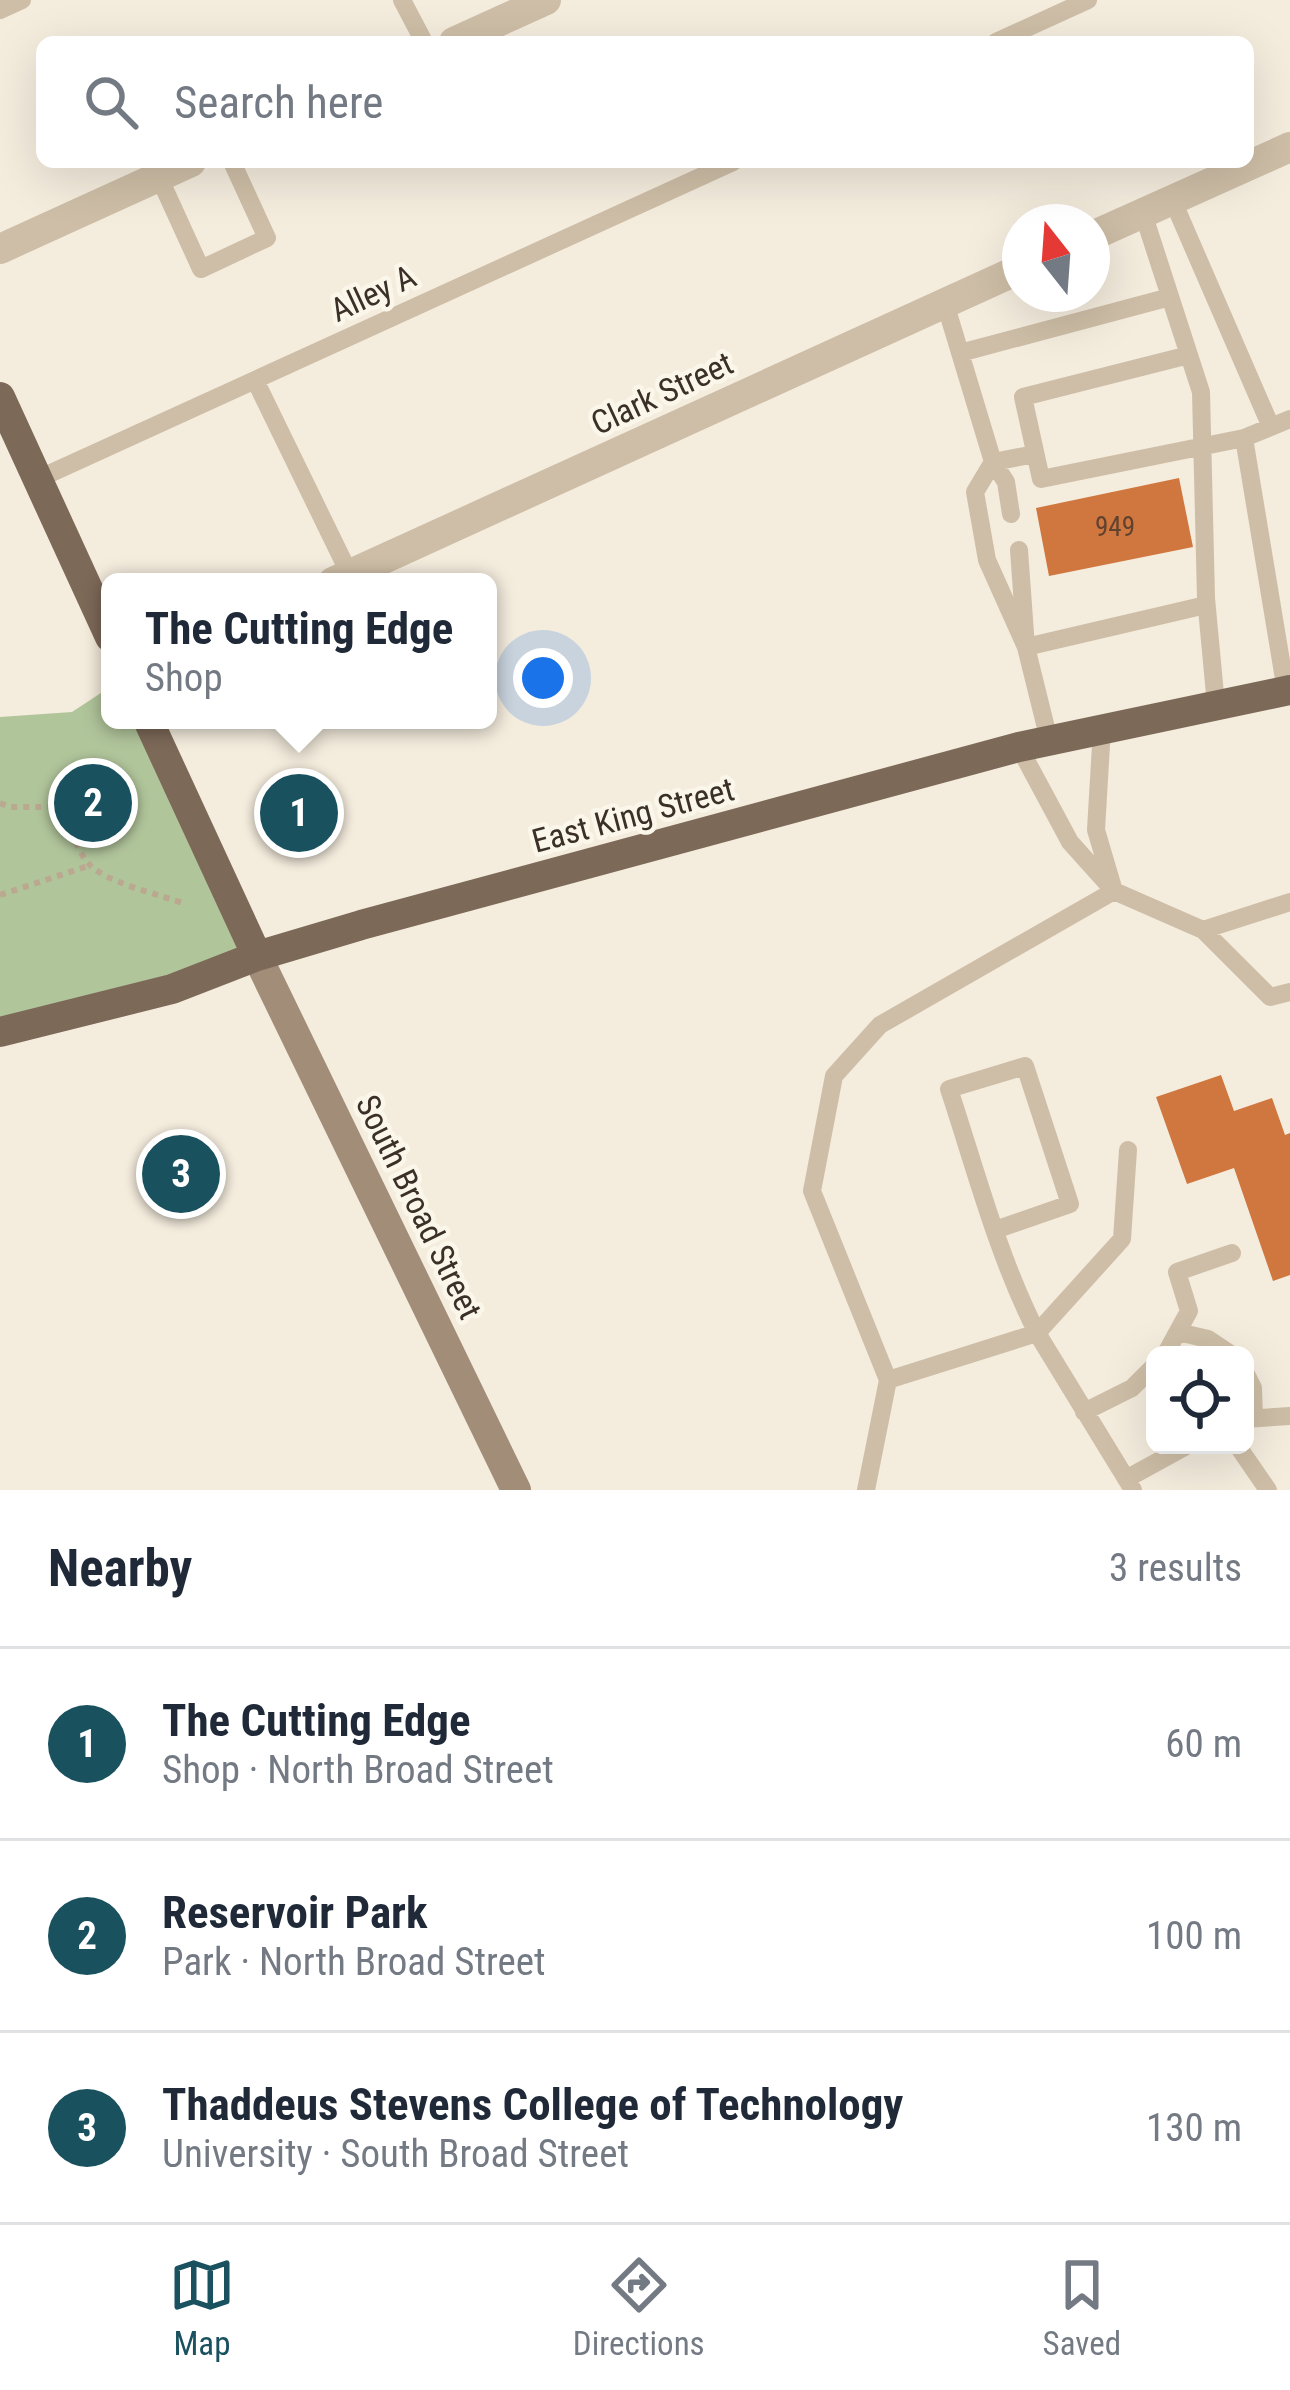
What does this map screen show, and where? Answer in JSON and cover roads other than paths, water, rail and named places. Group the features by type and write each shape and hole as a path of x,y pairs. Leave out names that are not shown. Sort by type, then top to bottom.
{"main road":[{"path":"0,398 101,617"},
{"name":"East King Street","path":"0,1032 172,988 257,956 1034,744 1288,691"},
{"path":"152,729 257,956"},
{"name":"South Broad Street","path":"257,956 516,1490"}],"street":[{"path":"467,36 546,0"},
{"path":"1254,164 1290,147"},
{"path":"0,249 177,168"},
{"path":"1110,228 1244,168"},
{"name":"Clark Street","path":"352,573 1002,277"}],"lane":[{"path":"0,10 22,0"},
{"path":"402,0 421,36"},
{"path":"1009,36 1088,0"},
{"path":"159,176 201,269 267,238 235,168"},
{"name":"Alley A","path":"38,479 720,168"},
{"path":"1173,201 1271,428"},
{"path":"1143,213 1201,392 1206,605 1216,705"},
{"path":"960,353 1170,298"},
{"path":"944,303 993,462 1006,482 1011,514"},
{"path":"1189,355 1023,397 1041,479 1244,438 1290,418"},
{"path":"254,380 339,573"},
{"path":"1244,438 1288,691"},
{"path":"1026,647 987,560 975,492 993,462 1035,454"},
{"path":"1019,550 1034,744 1070,842 1114,891 1203,930 1270,997 1290,992"},
{"path":"1026,647 1206,605"},
{"path":"1102,728 1096,830 1114,891"},
{"path":"866,1490 887,1380 812,1191 834,1076 880,1025 1114,891"},
{"path":"1203,930 1290,902"},
{"path":"995,1230 1070,1204 1025,1066 950,1090 995,1230 1013,1286 1130,1484 1175,1454"},
{"path":"887,1380 1037,1333 1121,1238 1128,1150"},
{"path":"1171,1346 1189,1311 1178,1272 1232,1253"},
{"path":"1178,1332 1218,1346"},
{"path":"1084,1412 1132,1388 1146,1374"},
{"path":"1254,1418 1290,1417"},
{"path":"1243,1454 1268,1490"}],"place":[{"name":"Reservoir Park","path":"93,803"},
{"name":"The Cutting Edge","path":"299,813"},
{"name":"Thaddeus Stevens College of Technology","path":"181,1174"}]}
